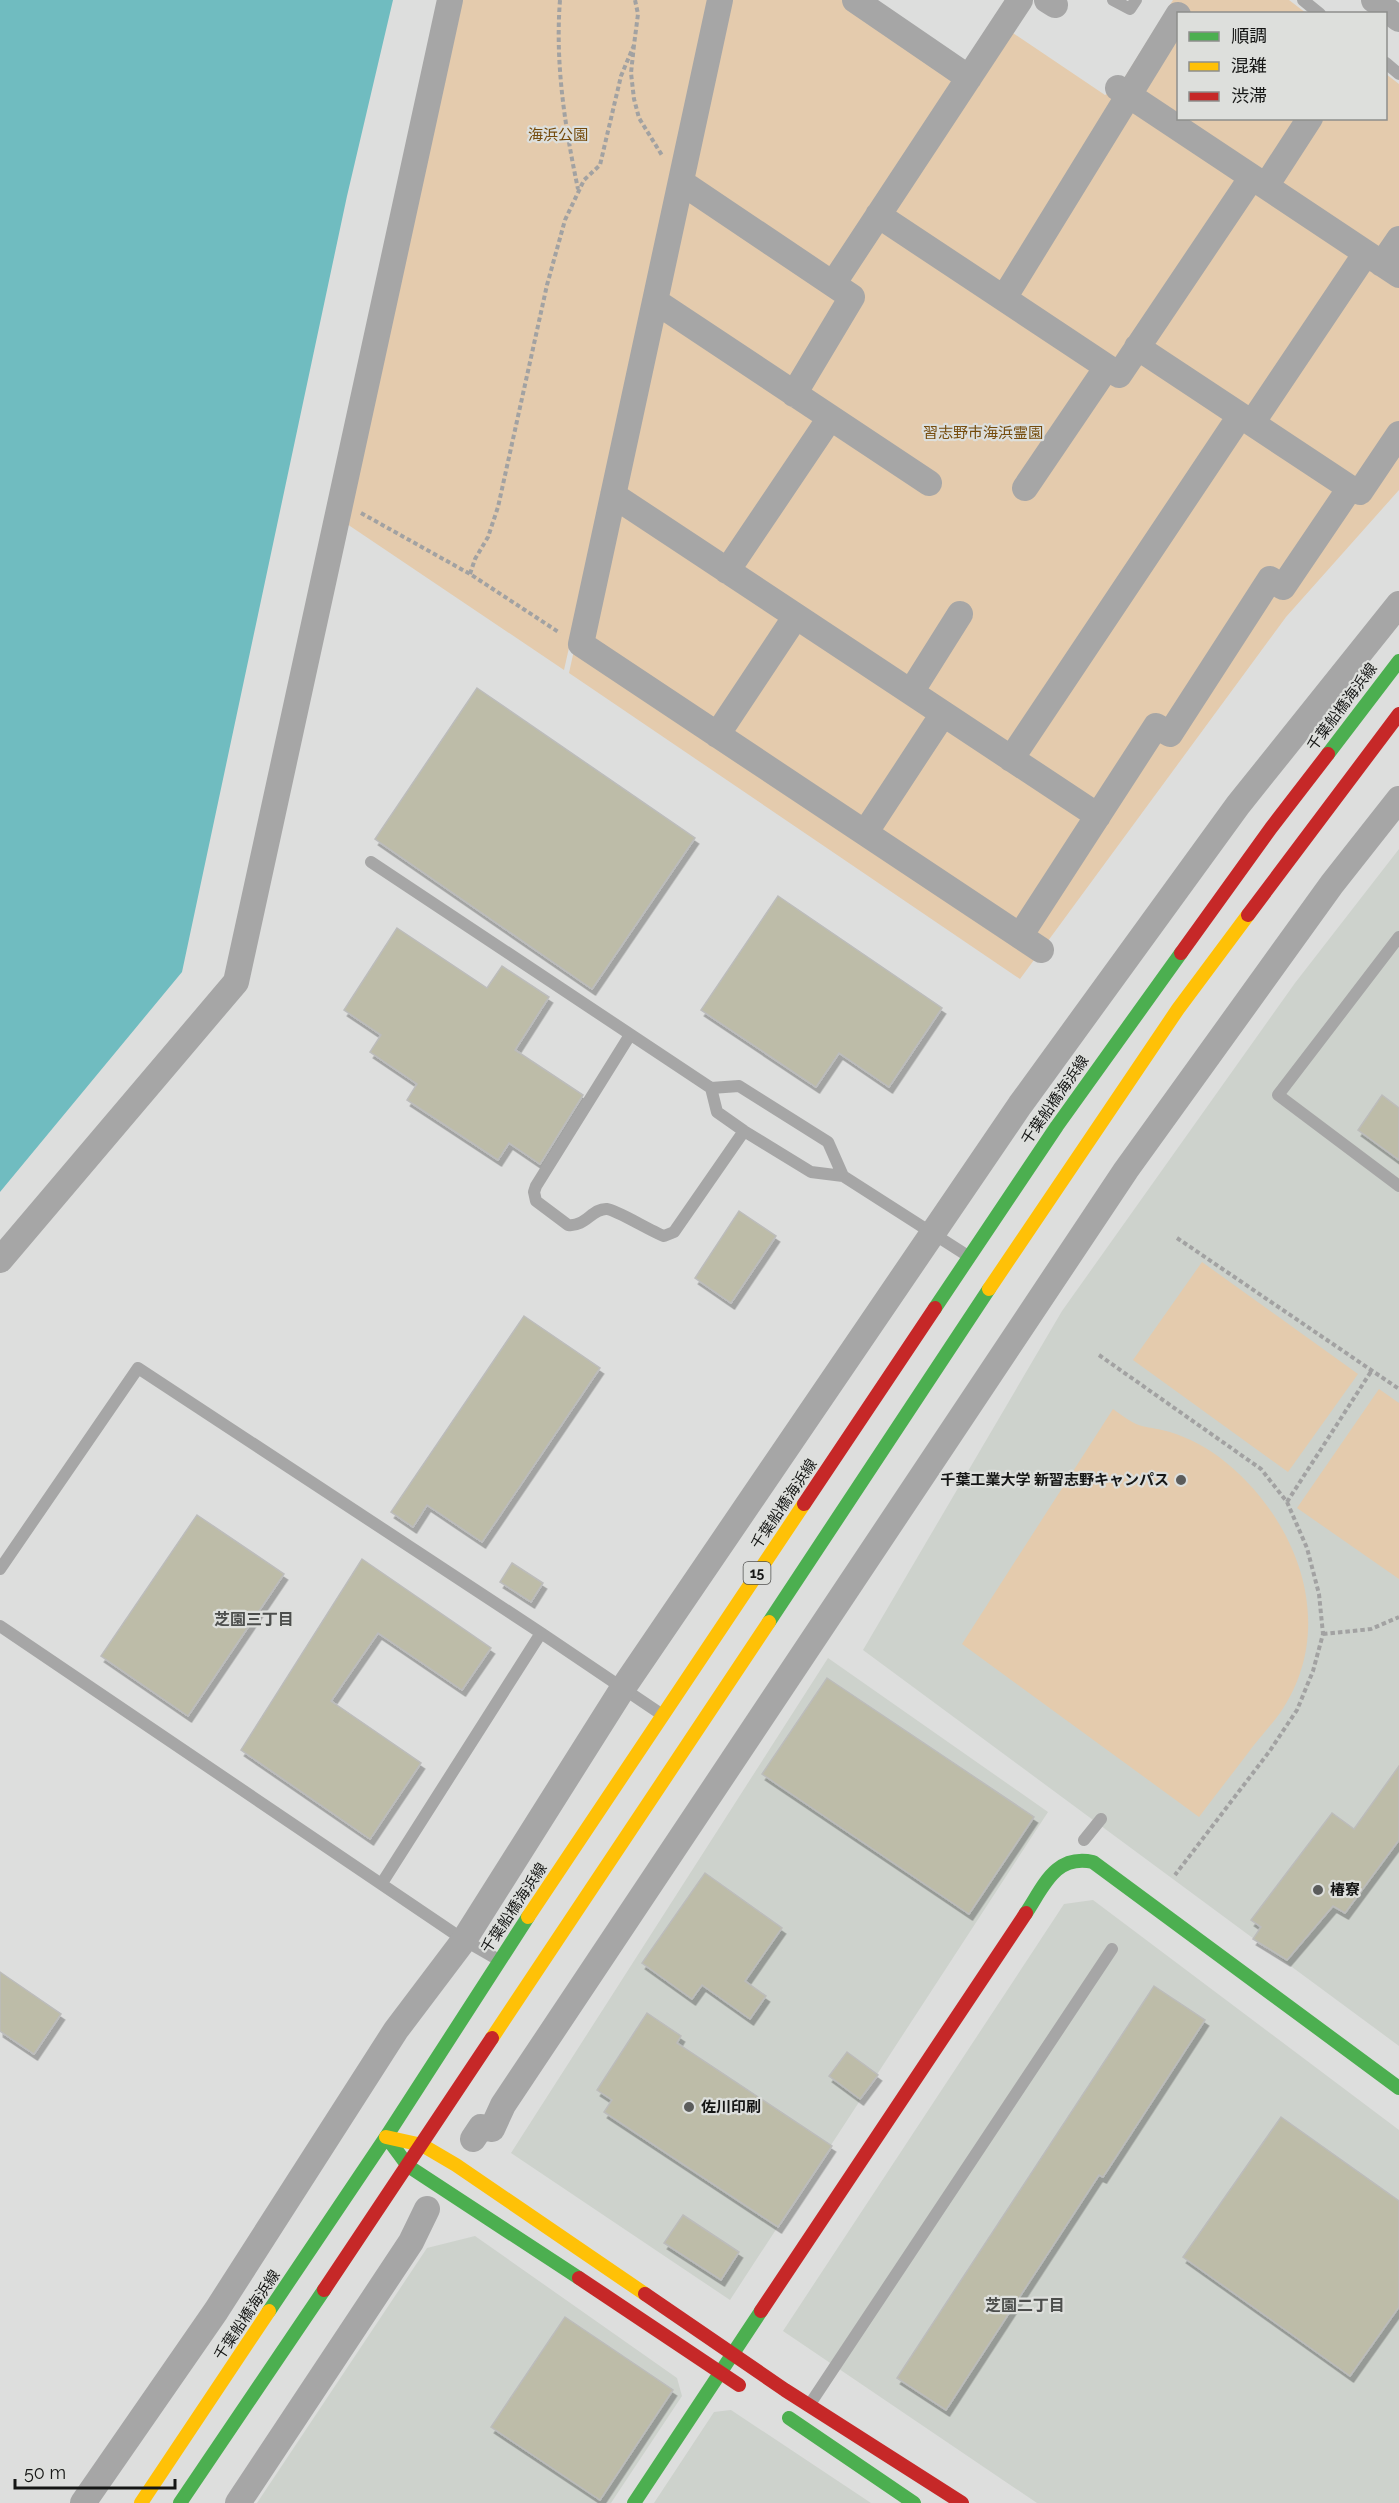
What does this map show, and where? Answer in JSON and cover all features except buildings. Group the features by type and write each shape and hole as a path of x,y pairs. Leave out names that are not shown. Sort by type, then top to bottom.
{"main road":[{"name":"千葉船橋海浜線","path":"141,2503 386,2137 499,1960 1056,1126 1162,976 1271,828 1399,661"},
{"name":"15","path":"180,2503 422,2145 1094,1131 1178,1009 1399,714"},
{"path":"634,2503 1055,1869 1079,1859 1093,1862 1399,2088"},
{"path":"386,2137 422,2145 809,2405 962,2503"},
{"path":"386,2137 408,2166 747,2391"},
{"path":"775,2408 914,2503"}],"street":[{"path":"0,1260 236,982 450,0"},
{"path":"720,0 675,173 655,301 580,644 1041,951"},
{"path":"855,0 969,78"},
{"path":"833,284 1020,0"},
{"path":"1374,0 1399,19"},
{"path":"1004,298 1123,92 1177,17"},
{"path":"1123,92 1382,264"},
{"path":"878,215 1119,375 1137,347 1259,182 1308,120"},
{"path":"675,173 852,297 794,394"},
{"path":"1011,759 1246,419 1382,264 1399,239"},
{"path":"655,301 929,483"},
{"path":"1137,347 1350,488 1360,492 1399,434"},
{"path":"1026,488 1107,367"},
{"path":"728,571 830,418"},
{"path":"1020,936 1156,726 1170,734 1270,579 1283,588 1350,488"},
{"path":"613,495 1098,816"},
{"path":"83,2503 216,2311 396,2030 464,1940 623,1688 934,1235 1020,1105 1238,804 1399,604"},
{"path":"910,692 960,614"},
{"path":"717,735 796,616"},
{"path":"865,833 943,714"},
{"path":"473,2139 481,2127 492,2129 510,2095 1126,1170 1332,884 1399,799"},
{"path":"238,2503 411,2242 427,2209"}],"lane":[{"path":"1113,0 1130,9 1136,0"},
{"path":"1303,0 1318,12"},
{"path":"1387,64 1399,74"},
{"path":"371,862 711,1088 739,1086 828,1143 843,1176"},
{"path":"1399,937 1278,1095 1399,1186"},
{"path":"630,1035 536,1186 534,1192 536,1201 568,1225 581,1224 597,1211 608,1209 664,1236 674,1232 744,1131"},
{"path":"711,1088 717,1112 744,1131 811,1172 843,1176 970,1257"},
{"path":"0,1569 138,1368 542,1633 662,1715"},
{"path":"0,1626 382,1882 464,1940 499,1960"},
{"path":"382,1882 542,1633"},
{"path":"1084,1840 1101,1819"},
{"path":"809,2405 1112,1949"}],"path":[{"path":"560,0 558,36 563,107 578,190"},
{"path":"634,0 638,14 631,73 639,118 658,152 675,173"},
{"path":"470,574 475,559 488,537 498,507 547,285 565,220 584,180 600,165 621,76 634,45"},
{"path":"340,501 470,574 564,635 566,624"},
{"path":"1177,1238 1399,1389"},
{"path":"1099,1356 1261,1469 1287,1502 1307,1548 1319,1594 1323,1634 1313,1671 1297,1710 1269,1752 1175,1875"},
{"path":"1287,1502 1372,1370"},
{"path":"1323,1634 1371,1629 1399,1617"}],"shaded area":[{"name":"千葉工業大学 新習志野キャンパス","path":"1399,849 1399,2046 863,1650 1062,1311 1295,983"},
{"path":"828,1658 1048,1812 730,2300 511,2153"},
{"path":"1093,1900 1399,2130 1399,2503 1037,2503 783,2331 1064,1904"},
{"path":"475,2236 677,2378 682,2396 611,2503 257,2503 427,2248"},
{"path":"731,2410 871,2503 654,2503 714,2412"}],"green space":[{"name":"海浜公園","path":"462,0 714,0 564,670 347,524"},
{"name":"習志野市海浜霊園","path":"717,0 861,0 978,80 1010,31 1105,95 1118,88 1173,0 1289,0 1305,12 1177,12 1177,120 1387,120 1387,75 1399,84 1399,490 1286,617 1020,979 569,673"},
{"path":"1202,1262 1358,1374 1288,1472 1133,1360"},
{"path":"1379,1389 1399,1403 1399,1579 1297,1508"},
{"path":"1113,1409 1136,1424 1184,1437 1219,1457 1246,1481 1270,1510 1288,1541 1301,1574 1308,1609 1307,1645 1298,1679 1280,1713 1199,1817 962,1644"}],"water":[{"path":"0,0 393,0 347,196 182,972 0,1192"}],"traffic: fast":[{"path":"1328,754 1399,661"},
{"path":"935,1308 1057,1126 1181,953"},
{"path":"769,1622 989,1289"},
{"path":"1026,1913 1052,1874 1069,1863 1093,1862 1399,2088"},
{"path":"269,2311 386,2137 528,1917"},
{"path":"391,2143 408,2166 579,2278"},
{"path":"180,2503 324,2290"},
{"path":"634,2503 761,2311"},
{"path":"789,2418 914,2503"}],"traffic: slow":[{"path":"989,1289 1178,1009 1248,915"},
{"path":"528,1917 804,1504"},
{"path":"492,2038 769,1622"},
{"path":"386,2137 422,2145 456,2165 645,2294"},
{"path":"141,2503 269,2311"}],"traffic: jam":[{"path":"1248,915 1399,714"},
{"path":"1181,953 1271,828 1328,754"},
{"path":"804,1504 935,1308"},
{"path":"761,2311 1026,1913"},
{"path":"324,2290 492,2038"},
{"path":"579,2278 739,2385"},
{"path":"645,2294 785,2390 962,2503"}],"place":[{"name":"千葉工業大学 新習志野キャンパス","path":"1181,1480"},
{"name":"椿寮","path":"1318,1890"},
{"name":"佐川印刷","path":"689,2107"}],"district":[{"name":"芝園三丁目","path":"254,1619"},
{"name":"芝園二丁目","path":"1025,2305"}]}
